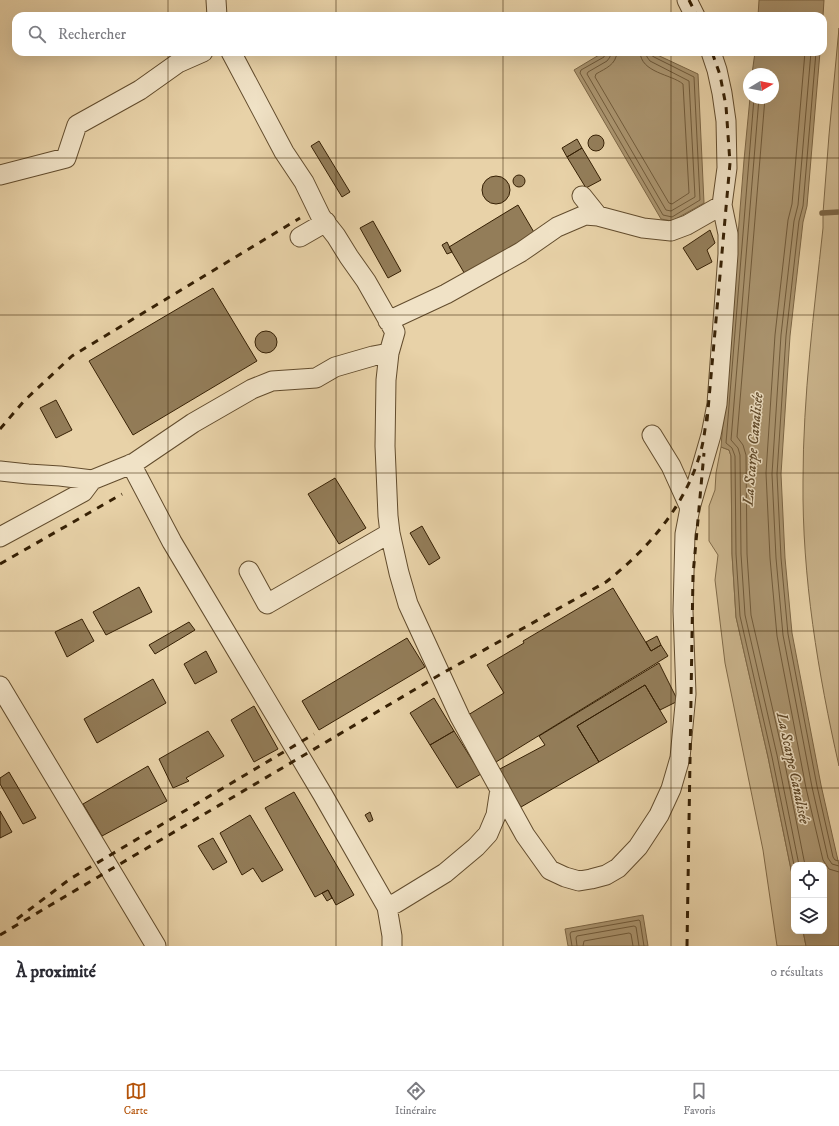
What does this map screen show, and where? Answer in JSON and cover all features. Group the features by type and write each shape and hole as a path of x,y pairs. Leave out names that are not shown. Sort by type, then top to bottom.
{"lane":[{"path":"216,0 217,12"},
{"path":"687,0 693,12"},
{"path":"0,174 66,158 77,125 140,90 178,63 194,56"},
{"path":"233,56 284,152 304,182 321,217 336,236 366,282 395,332 389,353 386,380 385,446 390,533 408,604 460,717 525,835 550,870 565,878 579,881 606,875 618,868 638,847 659,815 671,789 680,758 686,694 683,618 685,534 690,508 711,435 716,404 728,254 728,234 722,205 727,168 726,122 722,93 712,56"},
{"path":"582,196 598,216"},
{"path":"388,321 446,294 521,252 557,227 585,215 598,216 643,228 670,231 687,225 722,205"},
{"path":"300,237 326,222"},
{"path":"0,471 92,480 131,464 194,423 252,389 272,381 316,378 335,367 389,353"},
{"path":"652,435 671,466 690,508"},
{"path":"131,464 172,542 323,795 387,907 392,936 392,946"},
{"path":"0,537 83,492 92,480"},
{"path":"249,571 267,604 390,533"},
{"path":"0,686 156,946"},
{"path":"387,907 445,874 476,847 488,834 496,815 500,789"}],"shaded area":[{"path":"839,28 839,766 824,696 808,589 803,517 803,449 807,386 823,228 829,135"},
{"path":"721,447 729,450 731,456 732,554 736,617 768,757 791,869 791,934 804,934 806,946 777,946 763,850 725,663 715,580 718,555 709,541 709,506 715,490 716,473"}],"water":[{"path":"759,0 824,0 823,12 758,12"},
{"path":"597,56 660,56 698,74 704,203 672,221 661,219 574,70"},
{"name":"La Scarpe Canalisée","path":"754,56 820,56 807,206 803,222 790,336 781,474 785,558 792,633 821,785 839,865 839,946 806,946 804,934 827,934 827,862 791,862 791,869 768,757 736,617 732,554 731,456 729,450 721,447 749,104 779,104 779,68 753,68"},
{"path":"643,915 648,946 568,946 565,929"}],"building":[{"path":"596,135 602,137 604,143 602,149 596,151 590,149 588,143 590,137"},
{"path":"577,139 582,148 567,157 562,148"},
{"path":"319,141 350,192 342,197 311,146"},
{"path":"582,148 601,180 586,188 567,157"},
{"path":"517,175 521,175 525,181 521,187 517,187 513,183 513,179"},
{"path":"496,176 506,180 510,190 506,200 496,204 486,200 482,190 486,180"},
{"path":"518,205 535,234 466,276 449,247"},
{"path":"373,221 401,271 388,278 360,228"},
{"path":"710,230 715,243 707,250 712,262 697,270 683,248"},
{"path":"447,242 452,252 447,254 442,245"},
{"path":"213,288 257,361 133,435 89,361"},
{"path":"266,331 270,332 276,338 276,346 270,352 266,353 262,352 256,346 255,342 256,338 262,332"},
{"path":"56,400 72,430 56,438 40,408"},
{"path":"335,478 366,528 339,544 308,494"},
{"path":"422,526 440,558 429,565 410,533"},
{"path":"139,587 152,612 106,635 93,612"},
{"path":"613,588 651,651 661,645 668,656 496,762 468,715 504,693 487,665 524,643 523,641"},
{"path":"82,619 94,641 67,657 55,632"},
{"path":"189,622 195,630 155,654 149,645"},
{"path":"657,636 661,645 651,651 646,642"},
{"path":"407,638 425,667 319,730 302,701"},
{"path":"206,651 217,672 195,684 184,664"},
{"path":"659,663 678,701 660,710 645,685 577,726 599,762 521,807 498,770 545,745 539,736"},
{"path":"153,679 166,703 97,743 84,719"},
{"path":"645,685 667,722 599,762 577,726"},
{"path":"434,698 454,731 430,745 410,713"},
{"path":"254,706 278,749 254,762 231,720"},
{"path":"208,731 224,756 186,778 189,781 173,788 159,759"},
{"path":"454,731 481,774 457,788 430,745"},
{"path":"148,766 167,801 102,836 83,804"},
{"path":"9,772 36,818 23,824 0,784 0,778"},
{"path":"294,792 354,895 336,905 328,890 315,897 265,808"},
{"path":"0,811 12,832 0,838"},
{"path":"370,812 373,820 369,822 365,815"},
{"path":"250,815 283,870 262,882 253,868 242,875 220,833"},
{"path":"213,838 227,862 213,870 198,846"},
{"path":"328,890 332,898 327,901 322,893"}],"waterway":[{"path":"822,213 839,212"}],"railway":[{"path":"689,0 695,12"},
{"path":"707,421 730,163 726,106 720,75 713,56"},
{"path":"0,429 24,401 72,356 300,218"},
{"path":"0,935 441,674 606,582 650,541 675,509 685,491 700,454 707,415"},
{"path":"687,946 693,575 704,453"},
{"path":"0,564 122,494"},
{"path":"17,919 70,879 314,734"}]}
